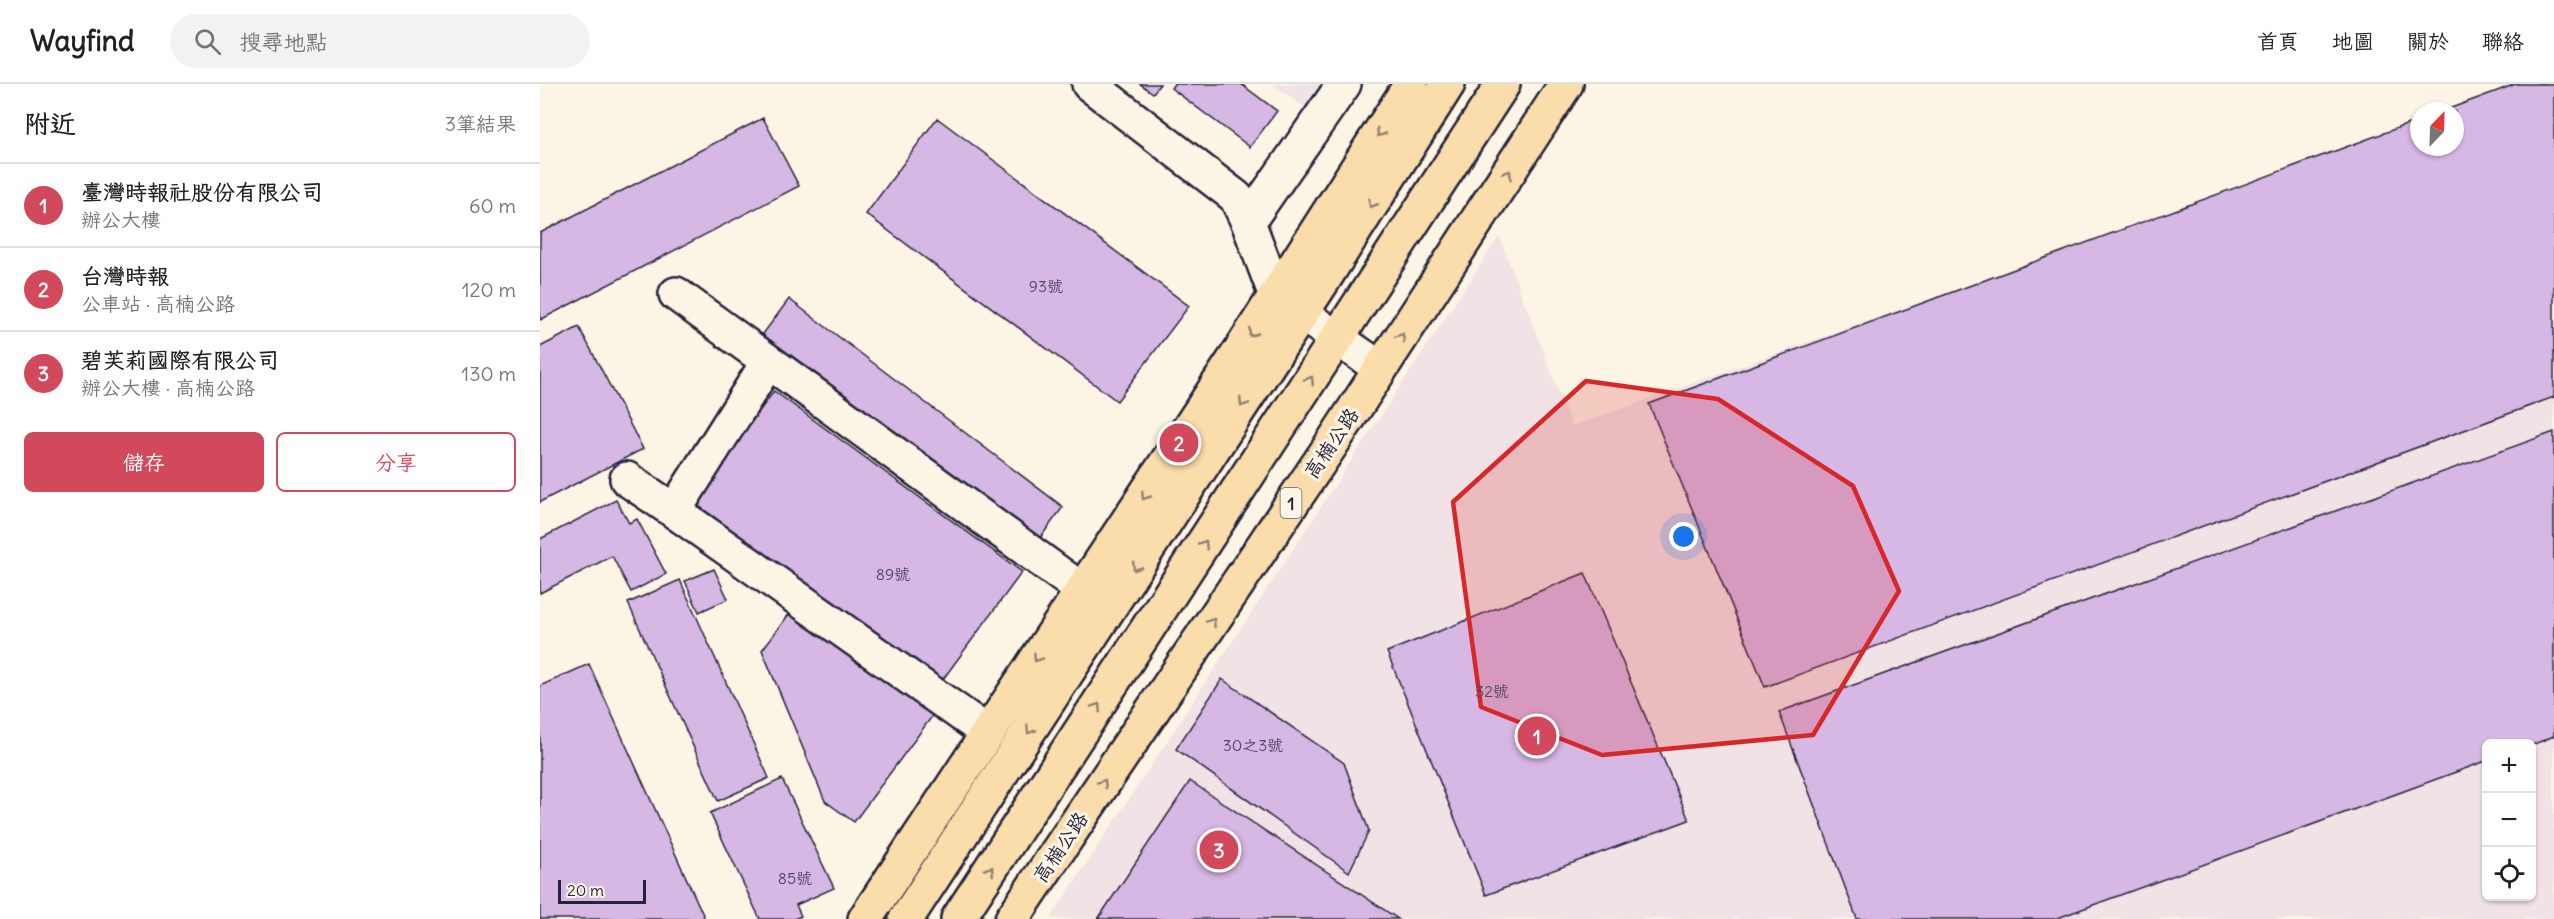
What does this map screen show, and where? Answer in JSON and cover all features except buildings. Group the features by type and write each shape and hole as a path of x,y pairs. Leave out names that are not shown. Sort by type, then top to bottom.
{"main road":[{"path":"906,919 1289,305 1411,84"},
{"path":"865,919 1082,590 1448,84"},
{"path":"958,919 1503,84"},
{"name":"高楠公路","path":"1012,919 1380,368 1566,84"}],"lane":[{"path":"1089,84 1236,197 1289,305 1380,368"},
{"path":"1248,222 1344,84"},
{"path":"676,294 1082,590"},
{"path":"674,511 768,362"},
{"path":"627,479 988,733"}],"highlighted area":[{"path":"1586,381 1718,399 1853,486 1899,591 1813,735 1602,755 1481,707 1453,502"}],"shaded area":[{"path":"1272,84 1365,84 1334,128"},
{"path":"2554,84 2554,919 1050,919 1499,236 1572,426 2410,128 2410,156 2464,156 2464,141"}],"place":[{"name":"台灣時報","path":"1179,443"},
{"name":"臺灣時報社股份有限公司","path":"1537,736"},
{"name":"碧芙莉國際有限公司","path":"1219,850"}]}
